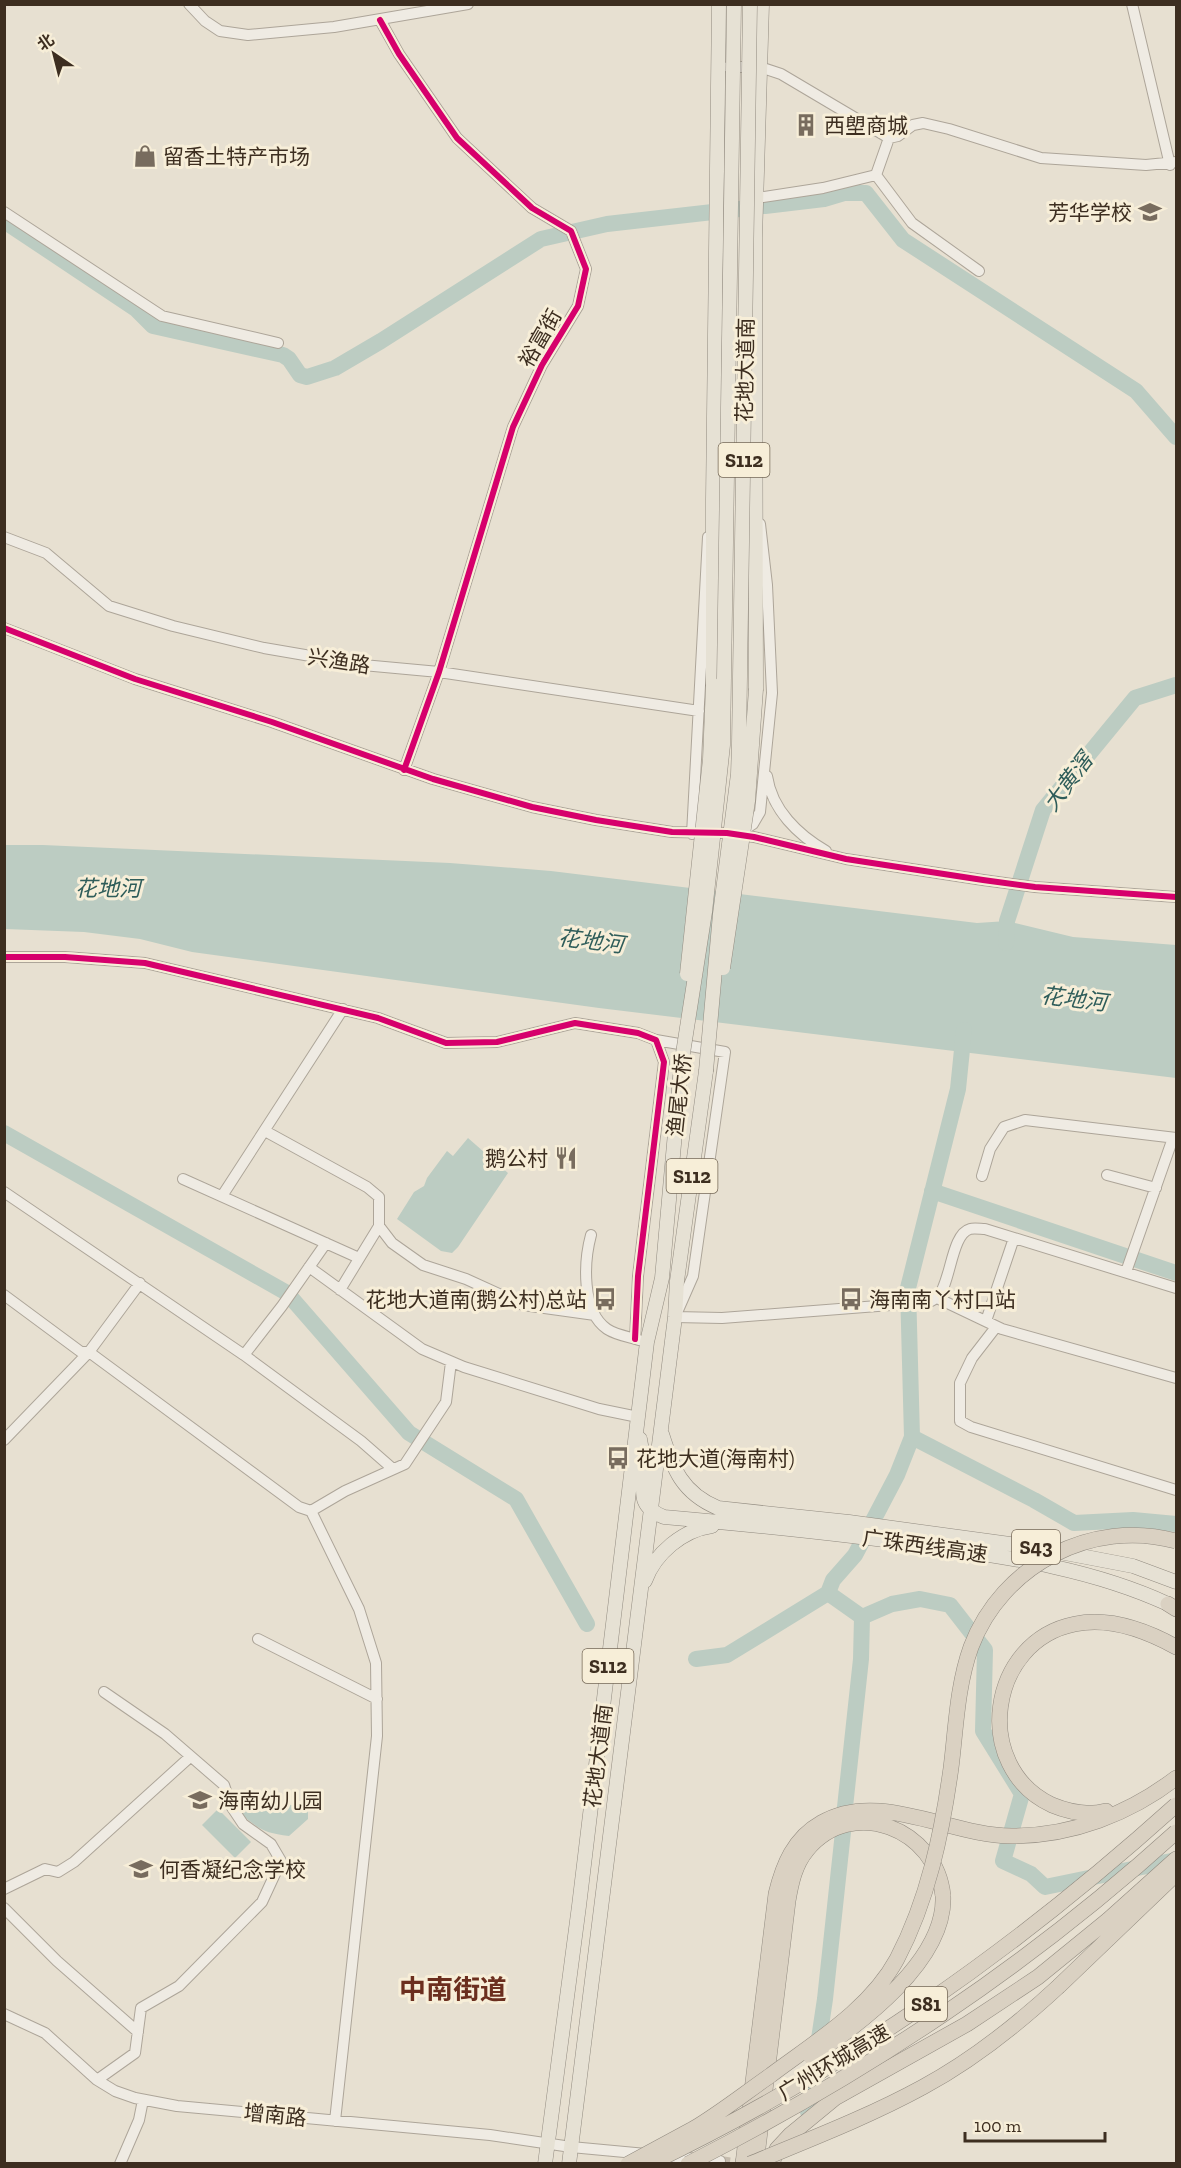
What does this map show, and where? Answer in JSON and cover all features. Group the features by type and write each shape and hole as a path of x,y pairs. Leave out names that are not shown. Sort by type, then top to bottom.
{"highway":[{"path":"693,2129 831,2030 874,1990 896,1961 917,1912 934,1861 947,1794 960,1689 968,1659 982,1625 1003,1594 1016,1580 1041,1561 1079,1543 1130,1534 1149,1535 1176,1541"},
{"path":"1176,1647 1145,1633 1118,1625 1082,1623 1061,1628 1040,1639 1022,1655 1007,1681 1001,1703 1000,1718 1002,1741 1011,1766 1031,1791 1060,1808 1085,1813 1108,1811 1137,1798 1176,1773"},
{"path":"743,2163 775,1900 784,1868 796,1845 809,1831 842,1814 861,1810 889,1812 980,1834 1025,1836 1077,1828 1125,1809 1152,1795 1176,1778"},
{"name":"广州环城高速","path":"649,2163 800,2083 872,2040 952,1987 1056,1909 1176,1806"},
{"path":"628,2163 693,2129 800,2064 842,2036 871,2013 898,1986 928,1950 940,1923 943,1896 939,1876 928,1856 910,1838 888,1827 870,1823 846,1825 825,1834 806,1852 795,1871 788,1901 756,2163"},
{"name":"广州环城高速","path":"688,2163 813,2096 960,2005 1077,1918 1176,1832"},
{"path":"772,2163 777,2149 790,2134 835,2098 967,2024 1056,1963 1117,1913 1176,1858"},
{"path":"750,2163 894,2101 927,2085 971,2057 1032,2011 1176,1874"}],"main road":[{"name":"花地大道南","path":"713,500 719,4"},
{"name":"花地大道南","path":"705,912 723,745 734,4"},
{"name":"花地大道南","path":"569,2163 675,1317 677,1281 706,1071 720,915 738,774 750,4"},
{"name":"花地大道南","path":"755,499 757,198 762,4"},
{"path":"706,1071 732,917 746,819 753,745 756,689 755,499"},
{"path":"681,1066 692,911 710,759 713,685 713,500"},
{"name":"渔尾大桥","path":"662,1278 681,1066 705,912"},
{"name":"花地大道南","path":"545,2163 581,1895 637,1421 641,1340 662,1278"},
{"path":"637,1421 645,1437 653,1436 660,1430"},
{"path":"637,1421 645,1462 642,1490 644,1501 651,1510"},
{"name":"S43","path":"660,1430 674,1468 688,1490 701,1501 718,1508 847,1529"},
{"name":"S43","path":"651,1510 664,1517 730,1525 847,1529"},
{"path":"639,1597 647,1575 663,1552 699,1528 730,1525"},
{"name":"广珠西线高速","path":"847,1529 1084,1555 1139,1568 1176,1582"},
{"name":"广珠西线高速","path":"891,1534 1076,1571 1121,1585 1172,1606"}],"street":[{"path":"189,4 213,27 228,33 248,35 287,33 380,20 468,4"},
{"path":"718,67 760,67 773,70 889,138 898,136 913,125 922,123 949,129 1041,158 1126,164 1173,163 1132,4"},
{"name":"裕富街","path":"380,20 399,54 457,138 532,208 571,231 586,269 578,306 542,365 513,427 439,672 404,770"},
{"path":"876,175 889,138"},
{"path":"757,198 823,188 876,175"},
{"path":"876,175 912,223 979,271"},
{"path":"4,212 162,316 278,343"},
{"name":"花地大道南","path":"736,834 747,829 757,818 766,763 772,693 764,549 755,499"},
{"name":"花地大道南","path":"692,834 706,555 713,500"},
{"name":"兴渔路","path":"4,537 46,553 103,603 126,612 264,648 363,665 439,672 699,711"},
{"path":"4,628 135,679 273,722 404,770 475,793 532,807 653,830 692,834 736,834 846,859 983,880 1035,887 1176,897"},
{"path":"766,763 769,787 782,813 792,825 815,844 846,859"},
{"path":"4,957 64,957 145,963 378,1018 446,1043 497,1042 575,1023 638,1033 656,1040 725,1052 693,1276 675,1317 723,1318 887,1306 933,1300 991,1324 1176,1378"},
{"path":"222,1196 343,1009"},
{"path":"591,1235 586,1256 586,1278 596,1315 609,1330 641,1340 638,1276 664,1062 656,1040"},
{"path":"982,1176 990,1149 1004,1127 1025,1120 1175,1138 1130,1263"},
{"path":"265,1131 367,1187 379,1197 379,1227 340,1290"},
{"path":"1107,1175 1156,1188"},
{"path":"183,1179 359,1258"},
{"path":"4,1191 244,1355 361,1441 393,1470"},
{"path":"379,1227 392,1243 423,1265 466,1279 523,1305 596,1315"},
{"path":"933,1300 942,1290 963,1233 970,1229 985,1229 1014,1238 1130,1263 1176,1288"},
{"path":"1014,1238 991,1324 960,1383 960,1420 971,1427 1176,1490"},
{"path":"244,1355 326,1243"},
{"path":"309,1267 422,1349 451,1362 637,1421"},
{"path":"4,1440 89,1353 140,1283"},
{"path":"4,1295 81,1352 89,1353 299,1508 311,1511 345,1491 405,1464 446,1402 451,1362"},
{"path":"311,1511 359,1609 376,1663 377,1736 335,2121"},
{"path":"258,1639 376,1699"},
{"path":"97,2080 135,2053 141,2008 179,1986 262,1902 281,1862 270,1844 243,1824 231,1806 224,1785 165,1734 104,1692"},
{"path":"4,1889 45,1869 58,1872 74,1862 190,1757"},
{"path":"4,1908 57,1961 138,2032"},
{"name":"增南路","path":"4,2014 45,2033 97,2080 116,2091 143,2100 177,2106 490,2135 572,2147 720,2162"},
{"path":"120,2163 139,2121 143,2100"}],"water":[{"name":"花地河","path":"4,845 450,863 551,871 977,923 1007,921 1073,937 1176,945 1176,1078 599,1008 192,952 140,939 84,932 5,929"},
{"path":"468,1138 508,1173 458,1247 452,1253 441,1251 397,1219 414,1192 424,1186 427,1178 447,1151 453,1156"},
{"path":"243,1802 308,1806 308,1819 289,1836 274,1834 242,1815"},
{"path":"218,1809 251,1842 235,1858 202,1825"}],"waterway":[{"path":"765,206 824,199 844,193 866,193 903,240 1136,391 1176,437"},
{"path":"4,221 136,309 153,326 283,355 289,359 300,375 307,377 335,368 381,341 541,239 607,224 748,208"},
{"name":"大黄滘","path":"1006,943 1007,921 1043,810 1135,698 1176,685"},
{"path":"696,1659 727,1655 828,1593 833,1580 855,1555 897,1475 912,1437 908,1288 958,1089 964,1030"},
{"path":"4,1133 287,1293 409,1433 516,1499 587,1624"},
{"path":"932,1191 1176,1273"},
{"path":"912,1437 1074,1523 1133,1520 1176,1524"},
{"path":"828,1593 862,1617 892,1604 920,1599 950,1605 985,1650 983,1731 1022,1794 1003,1861 1031,1874 1045,1887 1176,1860"},
{"path":"845,1807 861,1659 862,1617"},
{"path":"808,2112 825,1999 843,1832"}],"tunnel":[{"path":"720,2161 741,2164"}],"cycle path":[{"path":"380,20 399,54 457,138 532,208 571,231 586,269 578,306 542,365 513,427 439,672 404,770"},
{"path":"4,628 135,679 272,722 433,779 532,807 672,832 727,833 754,837 846,859 983,880 1035,887 1176,897"},
{"path":"4,957 65,957 145,963 378,1018 446,1043 497,1042 575,1023 638,1033 656,1040 664,1062 638,1276 635,1339"}],"place":[{"name":"西塱商城","path":"806,125"},
{"name":"留香土特产市场","path":"145,156"},
{"name":"芳华学校","path":"1150,212"},
{"name":"鹅公村","path":"566,1158"},
{"name":"花地大道南(鹅公村)总站","path":"605,1299"},
{"name":"海南南丫村口站","path":"851,1299"},
{"name":"花地大道(海南村)","path":"618,1458"},
{"name":"海南幼儿园","path":"200,1800"},
{"name":"何香凝纪念学校","path":"141,1869"}],"district":[{"name":"中南街道","path":"453,1990"}]}
